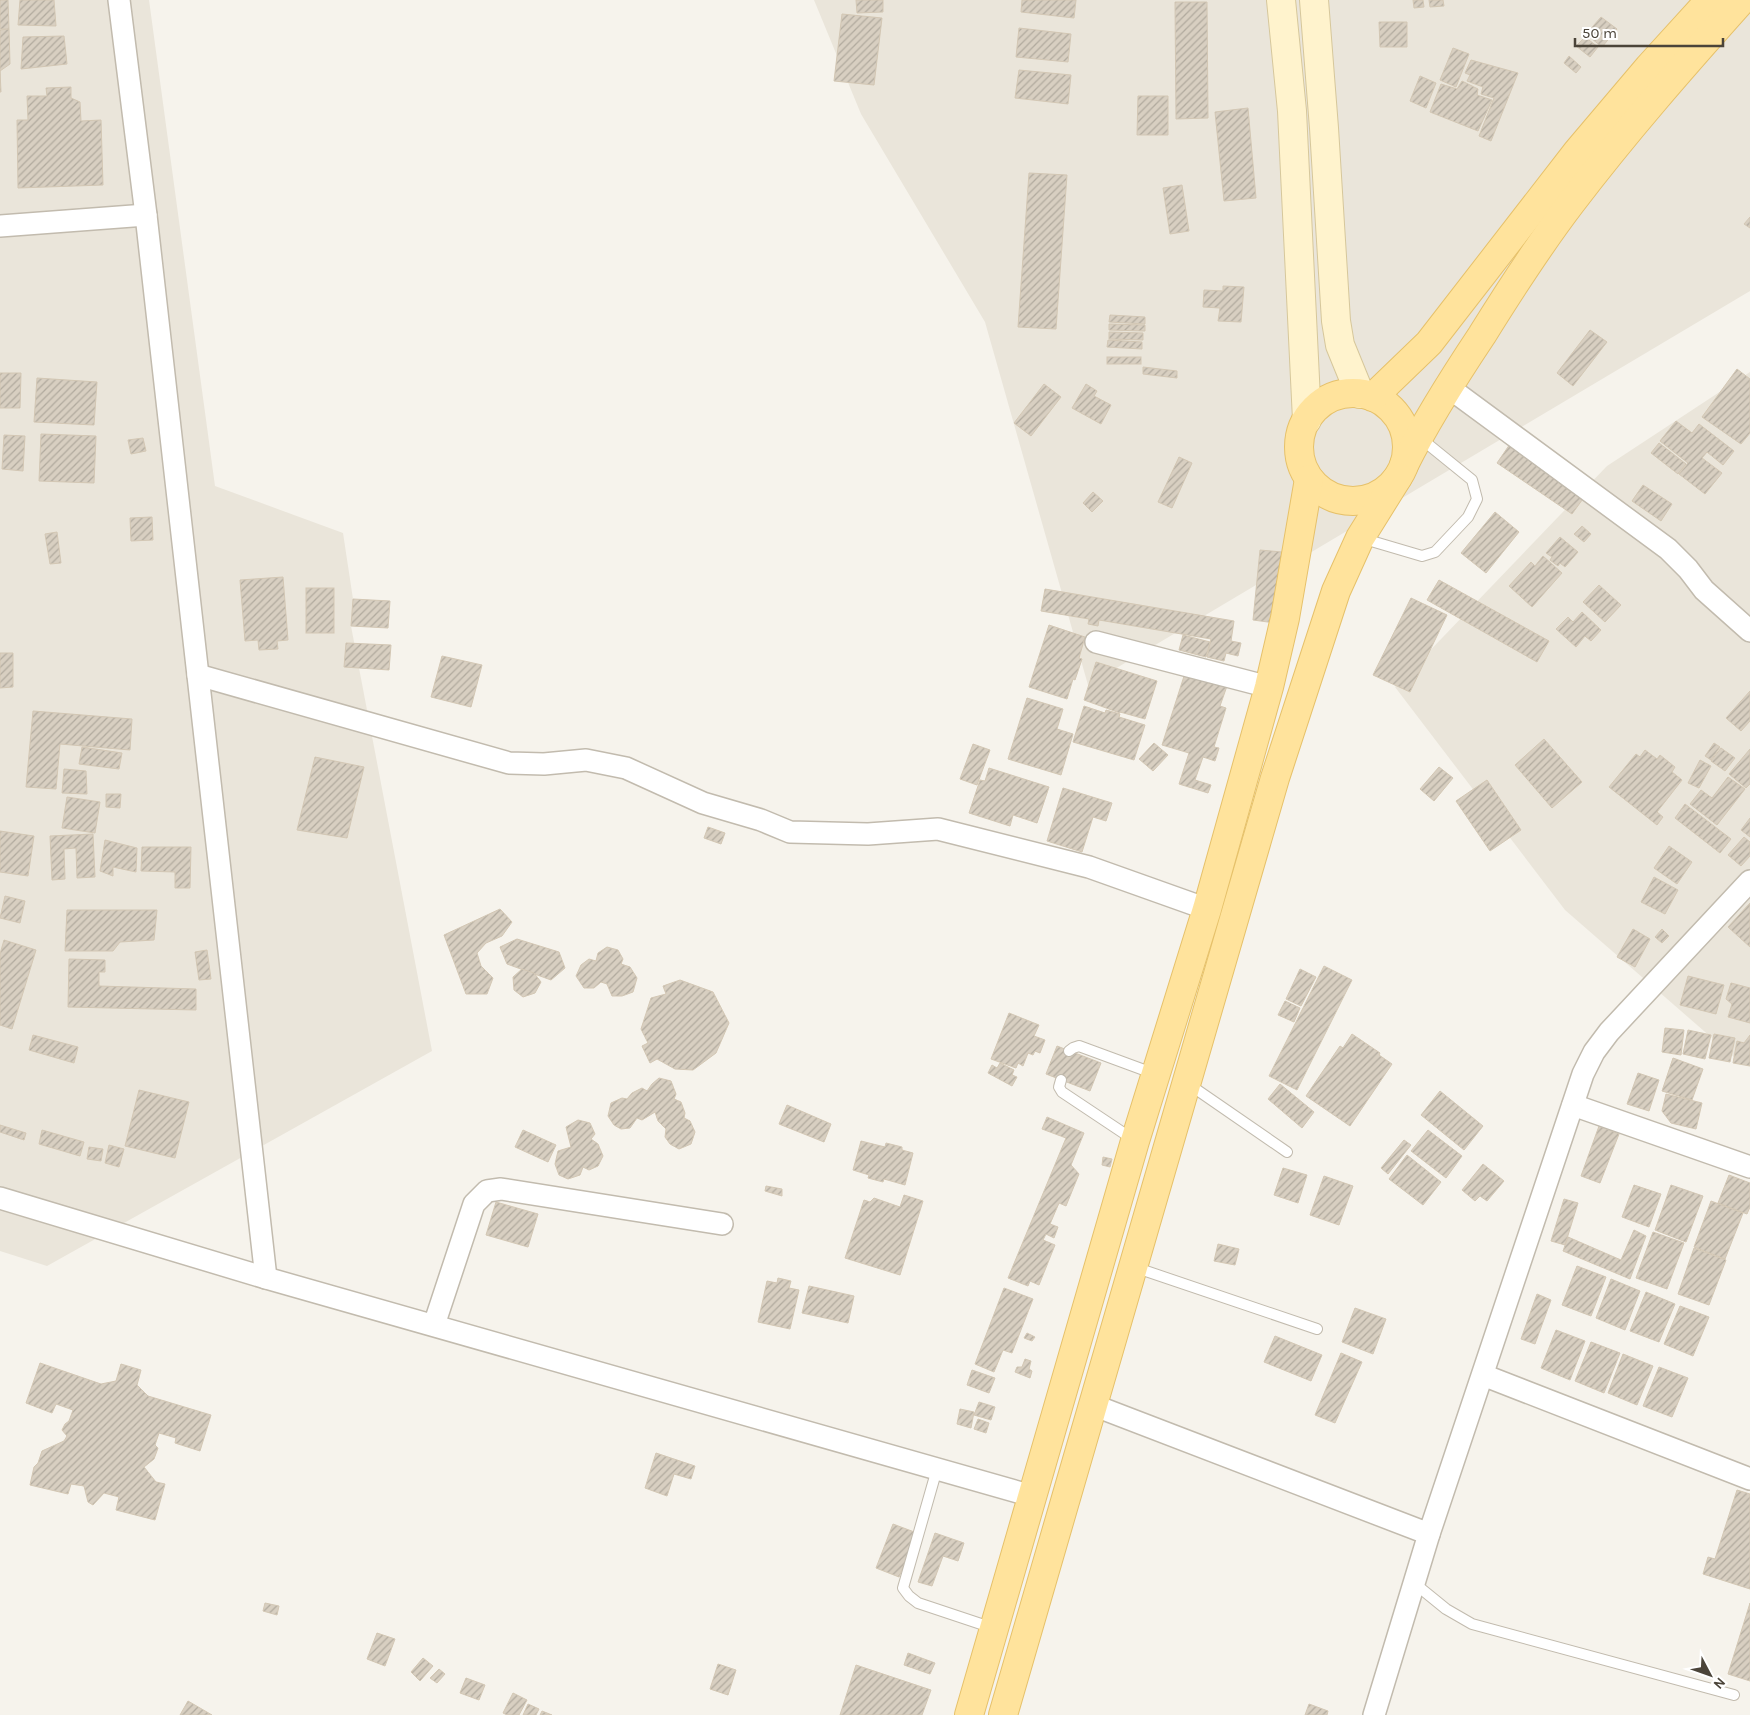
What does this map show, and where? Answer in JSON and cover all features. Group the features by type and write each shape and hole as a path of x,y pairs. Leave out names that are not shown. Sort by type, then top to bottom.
{"main road":[{"path":"1281,0 1292,111 1307,420"},
{"path":"1314,0 1336,321 1340,345 1366,395"},
{"path":"1366,395 1429,343 1577,152 1649,67 1710,0"},
{"path":"1003,1715 1275,778 1336,591 1360,538 1401,471 1418,436 1521,273 1571,203 1672,79 1742,0"},
{"path":"1347,394 1366,395 1385,404 1395,413 1403,425 1407,438 1407,451 1401,471 1386,490 1371,498 1354,501 1337,499 1321,491 1310,479 1301,460 1300,439 1307,420 1324,402 1347,394"},
{"path":"969,1715 1135,1141 1207,909 1268,686 1291,592 1294,560 1310,479"}],"street":[{"path":"119,0 146,214 266,1278"},
{"path":"0,226 146,214"},
{"path":"1448,387 1668,549 1688,569 1704,590 1750,631"},
{"path":"1096,642 1268,686"},
{"path":"198,675 509,762 544,764 586,760 626,768 703,803 761,820 790,832 868,834 938,829 1089,867 1207,909"},
{"path":"1374,1715 1429,1534 1583,1074 1594,1052 1609,1032 1750,881"},
{"path":"1573,1105 1750,1167"},
{"path":"434,1325 474,1204 487,1191 501,1189 722,1224"},
{"path":"0,1198 266,1278 1032,1496"},
{"path":"1483,1376 1750,1479"},
{"path":"1093,1405 1429,1534"}],"lane":[{"path":"1360,538 1422,556 1435,552 1468,517 1477,499 1472,480 1418,436"},
{"path":"1070,1051 1079,1046 1155,1074"},
{"path":"1061,1080 1059,1088 1062,1092 1135,1141"},
{"path":"1186,1083 1287,1152"},
{"path":"1133,1267 1317,1329"},
{"path":"937,1469 903,1588 918,1603 994,1628"},
{"path":"1414,1583 1446,1609 1472,1624 1734,1695"}],"shaded area":[{"path":"0,0 149,0 215,486 343,533 353,599 351,626 432,1051 47,1266 0,1251"},
{"path":"814,0 1750,0 1750,291 1088,685 985,322 861,114"},
{"path":"1750,372 1750,1058 1743,1065 1565,910 1395,687 1607,466"}],"building":[{"path":"0,0 8,0 9,29 0,29"},
{"path":"20,0 54,0 56,26 18,25"},
{"path":"856,0 883,0 883,12 857,13"},
{"path":"1022,0 1076,0 1074,18 1021,12"},
{"path":"1413,0 1423,0 1424,7 1414,8"},
{"path":"1429,0 1443,0 1444,6 1430,7"},
{"path":"1175,2 1207,2 1208,118 1176,119"},
{"path":"842,14 882,18 874,85 834,81"},
{"path":"1601,17 1617,29 1602,47 1586,34"},
{"path":"1379,22 1407,22 1407,47 1380,47"},
{"path":"1019,28 1071,34 1068,62 1016,57"},
{"path":"9,29 10,64 0,71 0,30"},
{"path":"64,36 67,64 21,69 23,37"},
{"path":"1585,37 1598,47 1590,57 1576,46"},
{"path":"1453,48 1469,54 1456,87 1440,80"},
{"path":"1569,56 1581,67 1576,73 1564,63"},
{"path":"1471,60 1518,73 1491,141 1479,136 1494,98 1481,94 1483,87 1467,81 1470,75 1465,73"},
{"path":"1019,70 1071,75 1068,104 1015,98"},
{"path":"1420,76 1436,83 1426,108 1410,101"},
{"path":"1462,81 1478,89 1477,95 1492,100 1478,131 1430,112 1441,84 1457,89"},
{"path":"71,87 71,98 80,102 81,121 101,120 103,185 18,188 17,120 28,120 27,96 47,96 46,88"},
{"path":"1138,96 1168,96 1168,135 1137,135"},
{"path":"1248,108 1256,198 1224,201 1215,112"},
{"path":"1029,173 1067,175 1056,329 1018,327"},
{"path":"1182,185 1189,231 1170,234 1163,188"},
{"path":"1750,217 1750,228 1744,224"},
{"path":"1223,286 1244,287 1241,322 1218,321 1220,308 1203,307 1204,290 1223,291"},
{"path":"1110,315 1145,317 1145,324 1109,322"},
{"path":"1109,324 1145,325 1145,331 1109,330"},
{"path":"1590,330 1607,342 1573,386 1557,373"},
{"path":"1109,332 1143,333 1143,340 1109,339"},
{"path":"1108,340 1142,342 1142,349 1107,347"},
{"path":"1107,357 1141,357 1141,364 1107,364"},
{"path":"1143,367 1177,371 1177,378 1143,374"},
{"path":"1737,369 1750,379 1750,433 1741,444 1702,417"},
{"path":"0,373 21,373 20,408 0,408"},
{"path":"37,378 97,382 94,425 34,422"},
{"path":"1044,384 1061,397 1031,436 1014,423"},
{"path":"1086,384 1097,391 1094,396 1111,405 1101,424 1072,408"},
{"path":"1676,421 1692,433 1699,424 1734,451 1723,465 1707,452 1702,458 1722,473 1705,494 1679,474 1688,463 1660,441"},
{"path":"41,434 96,436 94,483 39,481"},
{"path":"4,435 25,436 23,471 2,469"},
{"path":"143,438 146,451 131,454 128,440"},
{"path":"1659,443 1686,464 1678,474 1651,453"},
{"path":"1510,444 1585,496 1572,514 1497,463"},
{"path":"1179,457 1192,463 1172,508 1158,502"},
{"path":"1643,485 1672,504 1661,521 1632,501"},
{"path":"1093,492 1103,501 1092,512 1083,503"},
{"path":"1495,512 1519,532 1486,573 1461,553"},
{"path":"152,517 153,540 131,541 130,518"},
{"path":"1582,526 1591,534 1584,542 1574,534"},
{"path":"57,532 61,563 50,564 45,534"},
{"path":"1560,537 1578,552 1565,567 1560,563 1558,566 1550,560 1552,557 1546,553"},
{"path":"1260,550 1282,552 1275,623 1253,620"},
{"path":"1543,556 1562,573 1532,607 1509,586 1531,562 1535,566"},
{"path":"283,577 288,640 277,641 278,649 259,650 258,640 245,641 240,580"},
{"path":"1439,580 1549,641 1537,662 1427,600"},
{"path":"1599,585 1621,605 1605,622 1583,602"},
{"path":"306,588 334,588 334,633 306,633"},
{"path":"1045,589 1234,621 1231,641 1241,643 1238,656 1226,653 1224,661 1207,657 1211,639 1099,620 1098,626 1088,624 1089,619 1041,611"},
{"path":"1411,598 1447,615 1410,692 1373,675"},
{"path":"353,599 390,601 388,628 351,626"},
{"path":"1582,612 1601,630 1591,641 1585,636 1576,647 1556,629 1568,617 1573,622"},
{"path":"1049,625 1085,637 1079,658 1082,659 1067,699 1029,687"},
{"path":"1183,635 1210,642 1206,657 1179,650"},
{"path":"346,643 391,645 389,670 344,667"},
{"path":"0,653 13,653 13,687 0,688"},
{"path":"442,656 482,665 471,707 431,697"},
{"path":"1096,662 1157,681 1145,719 1120,713 1084,700"},
{"path":"1185,673 1227,686 1220,706 1226,708 1214,747 1219,748 1215,761 1203,757 1195,780 1211,785 1208,793 1179,784 1189,753 1162,745"},
{"path":"1750,691 1750,721 1741,731 1726,718"},
{"path":"1027,698 1063,709 1057,729 1073,734 1061,775 1008,759"},
{"path":"1084,706 1105,713 1106,710 1120,714 1119,717 1145,725 1134,760 1073,742"},
{"path":"33,711 132,719 130,750 60,744 56,789 26,787"},
{"path":"1544,739 1582,782 1552,808 1515,765"},
{"path":"1154,743 1168,755 1153,771 1139,759"},
{"path":"1714,743 1720,747 1711,760 1705,756"},
{"path":"973,744 990,750 977,785 960,779"},
{"path":"82,747 122,753 119,769 79,764"},
{"path":"1721,748 1735,758 1725,771 1711,761"},
{"path":"1750,749 1750,784 1746,788 1729,774"},
{"path":"1645,750 1657,759 1660,755 1675,767 1672,772 1682,780 1657,812 1663,817 1657,825 1609,787 1636,754 1640,757"},
{"path":"315,757 364,767 347,838 297,830"},
{"path":"1700,760 1711,766 1699,788 1688,783"},
{"path":"1439,767 1453,778 1434,801 1420,789"},
{"path":"989,768 1049,787 1037,823 1013,815 1010,826 969,813 980,780 985,781"},
{"path":"64,769 86,771 87,794 62,793"},
{"path":"1728,777 1745,789 1717,825 1690,804 1701,790 1712,798"},
{"path":"1487,780 1521,830 1490,851 1456,801"},
{"path":"1063,788 1112,803 1106,821 1093,817 1082,852 1047,841"},
{"path":"106,794 121,794 120,808 106,807"},
{"path":"67,797 100,802 95,833 62,828"},
{"path":"1685,804 1731,839 1720,853 1675,818"},
{"path":"1750,818 1750,837 1741,830"},
{"path":"708,827 725,833 721,844 704,838"},
{"path":"0,831 34,836 28,876 0,872"},
{"path":"93,834 95,877 77,878 76,848 64,849 65,879 52,880 50,836"},
{"path":"1744,837 1750,842 1750,856 1741,866 1728,855"},
{"path":"105,840 137,848 136,872 113,867 113,876 100,871"},
{"path":"1669,846 1692,862 1677,884 1654,868"},
{"path":"142,847 191,847 190,888 175,888 175,872 141,871"},
{"path":"1654,877 1678,890 1665,914 1641,902"},
{"path":"5,896 25,901 20,923 0,918"},
{"path":"1750,903 1750,947 1728,927"},
{"path":"500,909 512,922 502,936 486,943 477,953 481,966 493,978 487,994 466,994 444,935"},
{"path":"67,910 157,910 154,940 120,942 113,951 65,951"},
{"path":"1633,929 1650,939 1635,967 1617,957"},
{"path":"1662,929 1669,936 1662,943 1655,937"},
{"path":"517,939 559,952 565,968 551,980 507,964 500,947"},
{"path":"4,940 36,950 12,1029 0,1025 0,954"},
{"path":"607,947 618,950 623,959 621,964 630,967 637,978 633,992 622,996 612,996 607,984 601,982 594,988 584,988 576,976 581,965 589,959 596,961 598,953"},
{"path":"207,950 211,979 199,980 195,952"},
{"path":"69,959 105,960 105,972 99,972 99,986 196,989 196,1010 68,1007"},
{"path":"1324,966 1352,980 1297,1090 1269,1076"},
{"path":"522,969 534,973 541,982 535,993 523,997 514,990 513,977"},
{"path":"1300,969 1316,977 1301,1006 1286,999"},
{"path":"1688,976 1724,985 1716,1014 1680,1005"},
{"path":"680,980 713,992 729,1023 716,1053 693,1070 675,1069 657,1059 650,1063 642,1046 648,1043 641,1029 651,998 666,994 663,986"},
{"path":"1731,983 1750,988 1750,1023 1728,1017 1732,1004 1726,999"},
{"path":"1285,1001 1300,1008 1294,1022 1278,1015"},
{"path":"1009,1013 1039,1025 1034,1036 1045,1040 1040,1053 1035,1051 1033,1055 1028,1053 1023,1066 1018,1063 1016,1068 991,1059"},
{"path":"1665,1028 1684,1030 1681,1055 1662,1052"},
{"path":"1688,1030 1711,1035 1705,1059 1683,1054"},
{"path":"1352,1034 1380,1053 1379,1055 1392,1064 1350,1126 1306,1096 1340,1046 1343,1048"},
{"path":"1714,1034 1735,1038 1730,1062 1709,1058"},
{"path":"33,1035 78,1047 74,1063 29,1050"},
{"path":"1750,1035 1750,1066 1733,1063 1737,1041 1744,1043"},
{"path":"1057,1046 1101,1063 1090,1091 1046,1074"},
{"path":"1673,1058 1703,1069 1692,1100 1662,1091"},
{"path":"1000,1063 1014,1070 1012,1075 1017,1077 1012,1086 988,1073 992,1065 997,1068"},
{"path":"1638,1073 1659,1080 1649,1111 1627,1104"},
{"path":"659,1078 671,1081 676,1094 674,1099 681,1102 685,1113 684,1118 690,1121 695,1132 691,1144 679,1149 670,1144 665,1137 666,1129 658,1121 655,1112 642,1120 637,1118 630,1128 621,1129 614,1125 608,1116 611,1103 622,1098 627,1099 632,1093 642,1088 647,1091"},
{"path":"1280,1084 1314,1112 1302,1128 1268,1099"},
{"path":"139,1090 189,1102 175,1158 125,1146"},
{"path":"1440,1091 1483,1126 1464,1150 1421,1115"},
{"path":"1666,1094 1702,1103 1696,1129 1671,1123 1662,1111"},
{"path":"787,1105 831,1124 824,1142 779,1124"},
{"path":"1047,1117 1084,1133 1071,1165 1079,1174 1066,1206 1059,1203 1050,1224 1058,1227 1054,1238 1046,1234 1043,1240 1055,1245 1039,1285 1030,1281 1028,1286 1008,1278 1066,1138 1042,1129"},
{"path":"578,1120 590,1123 595,1134 591,1139 598,1144 603,1156 598,1166 589,1170 583,1167 580,1175 568,1179 559,1175 555,1164 558,1151 571,1147 566,1127"},
{"path":"0,1125 26,1133 24,1140 0,1132"},
{"path":"1599,1126 1619,1134 1600,1183 1581,1176"},
{"path":"42,1130 84,1142 80,1156 39,1144"},
{"path":"523,1130 556,1145 548,1162 515,1147"},
{"path":"1428,1130 1462,1156 1446,1178 1411,1151"},
{"path":"1404,1140 1411,1145 1388,1174 1381,1168"},
{"path":"861,1141 885,1147 886,1143 902,1147 902,1150 913,1153 905,1185 884,1179 883,1182 868,1178 869,1175 853,1170"},
{"path":"109,1145 124,1149 119,1167 105,1163"},
{"path":"89,1147 103,1149 101,1161 87,1159"},
{"path":"1407,1155 1441,1182 1423,1205 1389,1179"},
{"path":"1103,1157 1112,1159 1110,1167 1102,1165"},
{"path":"1483,1164 1504,1181 1487,1201 1480,1196 1475,1201 1462,1190"},
{"path":"1283,1168 1307,1175 1298,1203 1274,1195"},
{"path":"1729,1175 1750,1183 1750,1207 1747,1214 1718,1203"},
{"path":"1324,1176 1353,1186 1339,1225 1310,1215"},
{"path":"1634,1185 1661,1194 1649,1227 1622,1217"},
{"path":"1671,1185 1703,1196 1686,1242 1655,1230"},
{"path":"766,1186 782,1189 782,1196 765,1191"},
{"path":"904,1195 923,1201 900,1275 845,1258 864,1200 870,1202 874,1198 900,1207"},
{"path":"1564,1199 1578,1203 1565,1245 1551,1241"},
{"path":"1711,1201 1743,1213 1725,1259 1694,1247"},
{"path":"496,1202 538,1214 528,1247 486,1235"},
{"path":"1634,1230 1646,1236 1630,1279 1563,1251 1568,1237 1621,1260"},
{"path":"1653,1232 1684,1243 1667,1289 1636,1278"},
{"path":"1218,1244 1239,1249 1235,1265 1214,1261"},
{"path":"1694,1248 1726,1260 1709,1305 1678,1294"},
{"path":"1577,1266 1606,1277 1591,1316 1562,1305"},
{"path":"778,1278 791,1281 789,1288 799,1290 790,1329 758,1322 767,1281 777,1283"},
{"path":"1611,1279 1640,1291 1625,1330 1596,1318"},
{"path":"809,1286 854,1296 848,1323 802,1313"},
{"path":"1004,1288 1033,1299 1012,1353 1003,1350 994,1372 975,1364"},
{"path":"1646,1292 1675,1304 1659,1342 1630,1331"},
{"path":"1537,1294 1551,1300 1535,1344 1521,1339"},
{"path":"1680,1306 1709,1317 1693,1356 1664,1344"},
{"path":"1355,1308 1386,1319 1373,1354 1342,1342"},
{"path":"1556,1330 1585,1341 1570,1380 1541,1368"},
{"path":"1027,1333 1035,1337 1032,1341 1024,1338"},
{"path":"1275,1336 1322,1355 1311,1381 1264,1362"},
{"path":"1591,1342 1620,1353 1604,1393 1575,1381"},
{"path":"1341,1353 1362,1362 1335,1423 1315,1415"},
{"path":"1623,1354 1653,1366 1637,1405 1608,1393"},
{"path":"1025,1359 1031,1361 1029,1369 1032,1371 1030,1378 1015,1372 1017,1367 1022,1367"},
{"path":"40,1363 101,1384 116,1381 121,1364 141,1370 137,1385 148,1396 211,1415 200,1451 175,1443 176,1438 159,1433 155,1445 158,1448 154,1459 144,1467 156,1482 165,1484 155,1520 116,1510 119,1497 104,1493 93,1505 88,1502 84,1486 71,1484 68,1494 30,1485 34,1467 38,1463 42,1451 64,1441 67,1436 62,1430 69,1421 73,1410 56,1404 52,1413 26,1403"},
{"path":"1659,1367 1688,1378 1672,1417 1643,1406"},
{"path":"972,1370 995,1378 989,1393 967,1385"},
{"path":"979,1402 995,1407 991,1420 974,1415"},
{"path":"960,1409 974,1412 971,1428 957,1424"},
{"path":"978,1419 989,1423 986,1433 974,1429"},
{"path":"656,1453 695,1466 691,1479 674,1474 667,1496 645,1488"},
{"path":"1737,1490 1750,1494 1750,1589 1703,1574 1708,1557 1715,1559"},
{"path":"893,1524 917,1533 899,1577 876,1568"},
{"path":"935,1533 964,1543 958,1561 943,1556 932,1586 918,1582"},
{"path":"265,1603 279,1606 277,1615 263,1611"},
{"path":"1750,1603 1750,1681 1728,1674"},
{"path":"377,1633 395,1639 385,1666 367,1659"},
{"path":"908,1653 935,1663 930,1674 904,1665"},
{"path":"423,1658 433,1666 420,1681 411,1672"},
{"path":"718,1664 736,1670 728,1695 710,1689"},
{"path":"856,1665 931,1690 922,1715 840,1715"},
{"path":"439,1669 445,1674 437,1683 430,1678"},
{"path":"466,1678 485,1685 479,1700 460,1693"},
{"path":"513,1693 527,1700 519,1715 507,1715 503,1713"},
{"path":"188,1701 212,1715 180,1715"},
{"path":"528,1704 539,1709 536,1715 523,1715"},
{"path":"1309,1704 1328,1711 1327,1715 1305,1715"},
{"path":"542,1711 552,1715 540,1715"}]}
